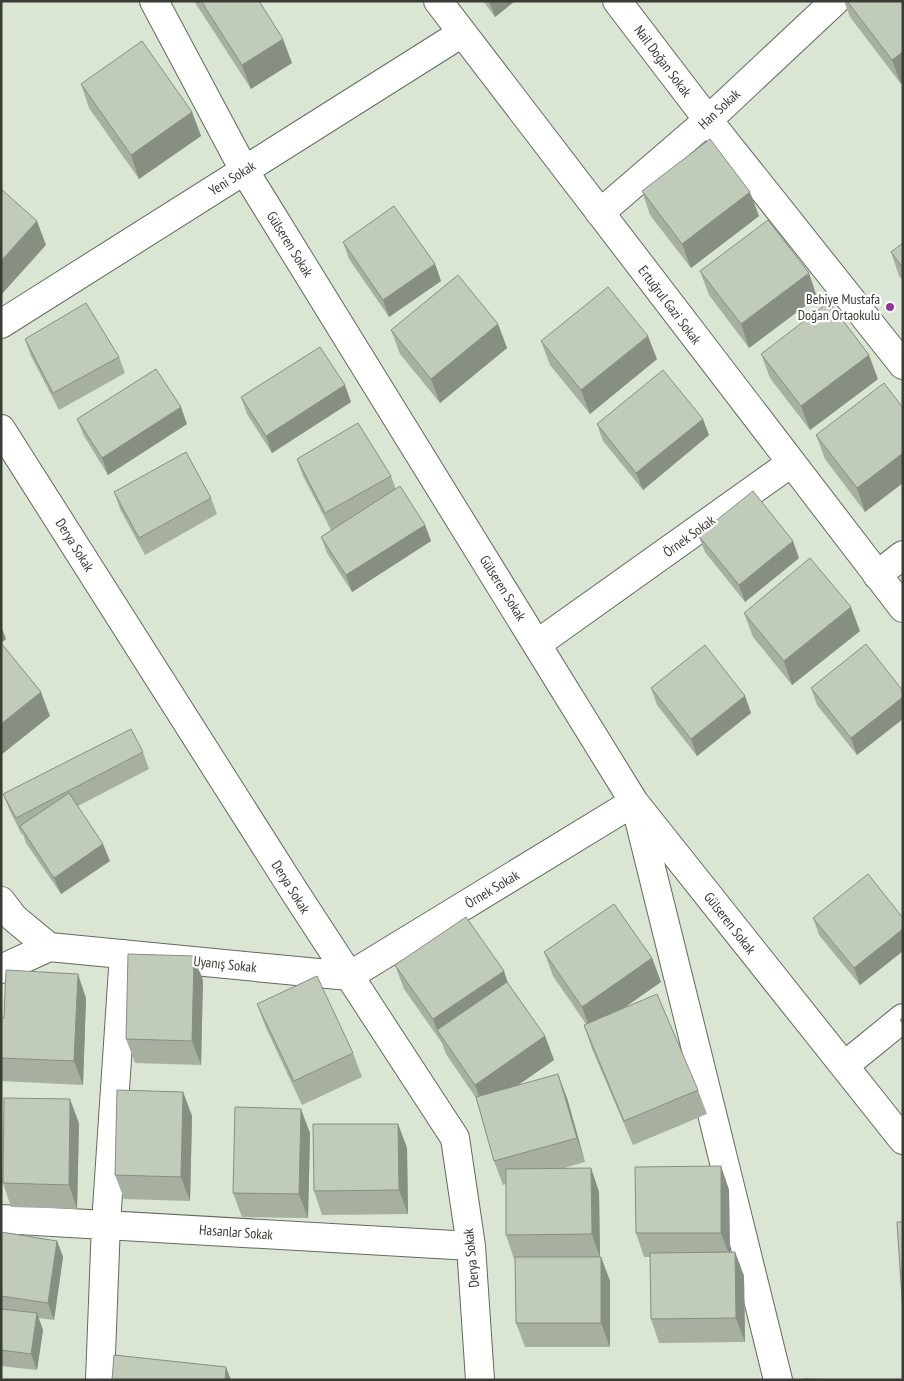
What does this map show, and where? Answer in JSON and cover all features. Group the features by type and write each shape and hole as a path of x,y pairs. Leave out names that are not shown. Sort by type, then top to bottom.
{"street":[{"name":"Gülseren Sokak","path":"154,1 244,170 634,802 903,1140"},
{"name":"Ertuğrul Gazi Sokak","path":"438,1 903,608"},
{"name":"Nail Doğan Sokak","path":"617,1 708,120 903,365"},
{"name":"Han Sokak","path":"600,213 708,120 835,1"},
{"name":"Yeni Sokak","path":"1,324 462,33"},
{"name":"Derya Sokak","path":"1,429 454,1138 471,1246 480,1380"},
{"name":"Örnek Sokak","path":"537,644 791,463"},
{"path":"878,575 903,555"},
{"name":"Örnek Sokak","path":"349,976 634,802"},
{"path":"634,802 778,1380"},
{"path":"1,901 14,918 49,947 1,969"},
{"name":"Uyanış Sokak","path":"49,947 349,976"},
{"path":"100,1380 106,1224 124,954"},
{"path":"844,1066 903,1018"},
{"name":"Hasanlar Sokak","path":"1,1219 471,1246"}],"building":[{"path":"201,1 259,1 283,39 242,65"},
{"path":"847,1 903,1 903,52 892,60"},
{"path":"142,41 192,112 131,155 81,84"},
{"path":"710,139 750,192 682,244 642,191"},
{"path":"1,189 37,221 1,261"},
{"path":"394,206 435,264 383,300 343,242"},
{"path":"768,220 809,273 741,324 700,271"},
{"path":"903,243 903,268 891,252"},
{"path":"458,275 498,324 431,379 391,330"},
{"path":"608,287 648,336 581,390 541,341"},
{"path":"829,302 869,355 801,406 761,354"},
{"path":"86,303 119,357 53,393 25,339"},
{"path":"320,347 345,385 266,436 241,397"},
{"path":"156,369 181,407 102,458 77,419"},
{"path":"663,370 703,419 636,473 597,424"},
{"path":"884,383 903,408 903,453 857,488 816,435"},
{"path":"358,423 391,476 325,513 297,459"},
{"path":"186,452 211,498 139,538 114,492"},
{"path":"400,486 425,525 346,575 321,537"},
{"path":"753,491 793,541 739,585 698,535"},
{"path":"810,558 851,607 784,661 744,613"},
{"path":"1,643 41,692 1,724"},
{"path":"866,644 903,691 903,697 851,738 811,688"},
{"path":"705,645 745,696 691,739 651,688"},
{"path":"131,729 143,752 16,818 3,794"},
{"path":"69,793 103,844 54,878 20,826"},
{"path":"868,874 903,918 903,929 854,968 813,918"},
{"path":"614,904 652,958 582,1007 544,952"},
{"path":"466,917 504,971 433,1019 395,965"},
{"path":"128,954 194,956 192,1041 126,1039"},
{"path":"6,970 78,974 74,1061 1,1058 1,1018 4,1018"},
{"path":"317,976 353,1053 294,1081 257,1004"},
{"path":"507,982 545,1036 475,1085 437,1030"},
{"path":"657,994 698,1090 624,1121 584,1025"},
{"path":"558,1074 577,1138 494,1161 476,1097"},
{"path":"117,1090 183,1092 181,1177 115,1175"},
{"path":"4,1098 70,1099 69,1185 3,1183"},
{"path":"235,1107 301,1109 299,1194 233,1193"},
{"path":"313,1124 398,1124 399,1190 314,1191"},
{"path":"721,1166 721,1233 636,1233 635,1167"},
{"path":"591,1168 592,1234 506,1235 506,1169"},
{"path":"897,1222 903,1222 903,1313"},
{"path":"1,1232 57,1241 48,1303 1,1296"},
{"path":"735,1252 736,1318 651,1319 650,1253"},
{"path":"515,1257 601,1257 601,1323 516,1323"},
{"path":"1,1309 37,1313 31,1354 1,1350"},
{"path":"114,1355 226,1367 225,1380 112,1380"},
{"path":"805,1379 846,1380 805,1380"}],"place":[{"name":"Behiye Mustafa Doğan Ortaokulu","path":"890,307"}]}
